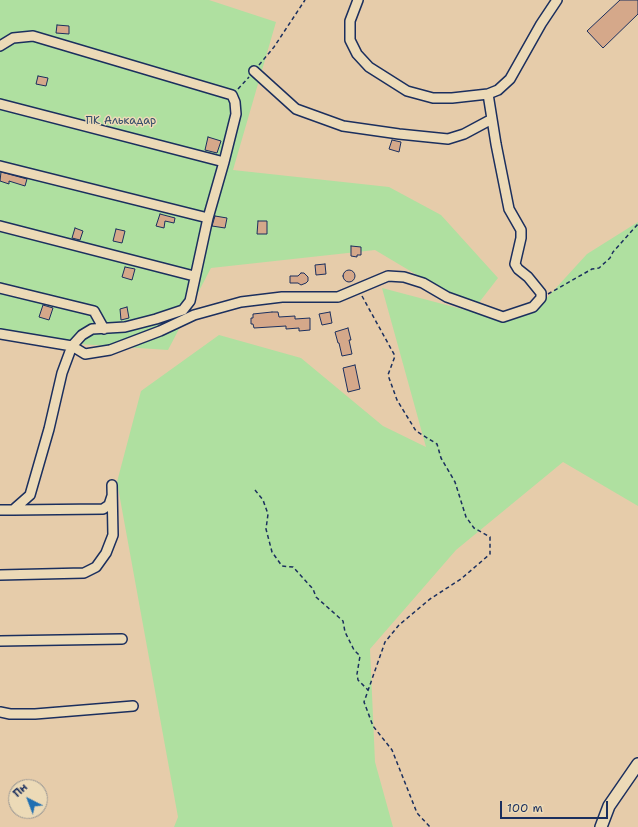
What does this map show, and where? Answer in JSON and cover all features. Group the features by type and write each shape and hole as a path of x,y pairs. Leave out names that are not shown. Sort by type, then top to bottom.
{"main road":[{"path":"601,827 609,806 638,764"}],"street":[{"path":"358,0 350,21 350,40 357,54 369,67 407,91 433,98 452,98 488,94 498,90 510,79 541,24 557,0"},
{"path":"0,46 13,38 33,36 232,95 235,102 236,114 208,218 194,276 190,301 183,310"},
{"path":"254,71 296,109 344,126 398,134 448,139 464,134 492,119"},
{"path":"0,334 72,346 85,354 110,350 160,331 194,315 229,305 282,297 338,297 388,276 404,277 423,283 447,297 503,317 533,307 541,298 541,293 515,264 521,238 521,230 509,209 488,94"},
{"path":"0,104 224,162"},
{"path":"0,166 208,218"},
{"path":"0,226 194,276"},
{"path":"0,288 94,311 104,329"},
{"path":"13,510 30,495 49,429 62,373 72,346 82,335 92,329 125,327 183,310 229,305"},
{"path":"0,575 84,573 96,567 106,553 113,535 112,486"},
{"path":"0,510 103,509 109,505 112,496"},
{"path":"0,642 122,638"},
{"path":"0,712 10,714 35,714 132,706"}],"path":[{"path":"232,95 274,47 305,0"},
{"path":"541,298 592,269 599,268 610,258 613,252 638,224"},
{"path":"358,289 395,356 388,375 397,400 416,431 437,444 441,458 455,482 466,517 474,528 490,537 490,554 461,579 430,599 400,626 385,642 364,702 373,726 392,750 416,813 430,827"},
{"path":"255,490 263,500 268,514 266,529 272,552 282,566 292,567 313,589 316,597 343,621 345,632 354,650 360,656 357,674 358,680 368,690"}],"green space":[{"name":"ПК Алькадар","path":"0,0 209,0 276,22 233,170 389,187 441,215 498,278 474,309 375,250 211,268 168,350 34,341 0,332"},
{"path":"638,222 638,506 563,462 456,550 370,649 375,762 393,827 174,827 178,817 117,482 141,391 219,335 301,358 383,426 426,447 382,288 492,317 545,300 587,254"}],"building":[{"path":"620,0 638,0 638,14 603,48 587,31"},
{"path":"57,25 69,26 69,34 56,33"},
{"path":"38,76 48,78 46,86 36,84"},
{"path":"208,137 221,141 217,153 205,150"},
{"path":"392,140 401,142 399,152 389,149"},
{"path":"1,172 27,179 25,186 9,181 9,184 0,181"},
{"path":"160,214 175,218 174,223 165,221 164,228 156,226"},
{"path":"215,216 227,218 225,228 212,226"},
{"path":"258,221 267,221 267,234 257,234"},
{"path":"75,228 83,231 80,240 72,238"},
{"path":"116,229 125,231 122,243 113,241"},
{"path":"351,246 361,247 361,255 357,255 357,257 351,256"},
{"path":"325,264 326,274 316,275 315,265"},
{"path":"125,267 135,269 132,280 122,277"},
{"path":"347,270 351,270 355,276 351,282 347,282 343,278 343,274"},
{"path":"301,273 304,273 308,277 308,281 306,283 301,285 298,283 290,283 290,276 298,276"},
{"path":"43,305 53,308 49,320 39,317"},
{"path":"127,307 129,318 121,320 120,309"},
{"path":"278,312 279,317 295,316 295,319 310,318 310,330 299,331 299,328 286,329 286,326 254,328 253,324 251,324 253,314"},
{"path":"330,312 332,323 322,325 319,314"},
{"path":"348,328 352,354 342,356 335,332"},
{"path":"355,365 360,389 348,392 343,368"}]}
